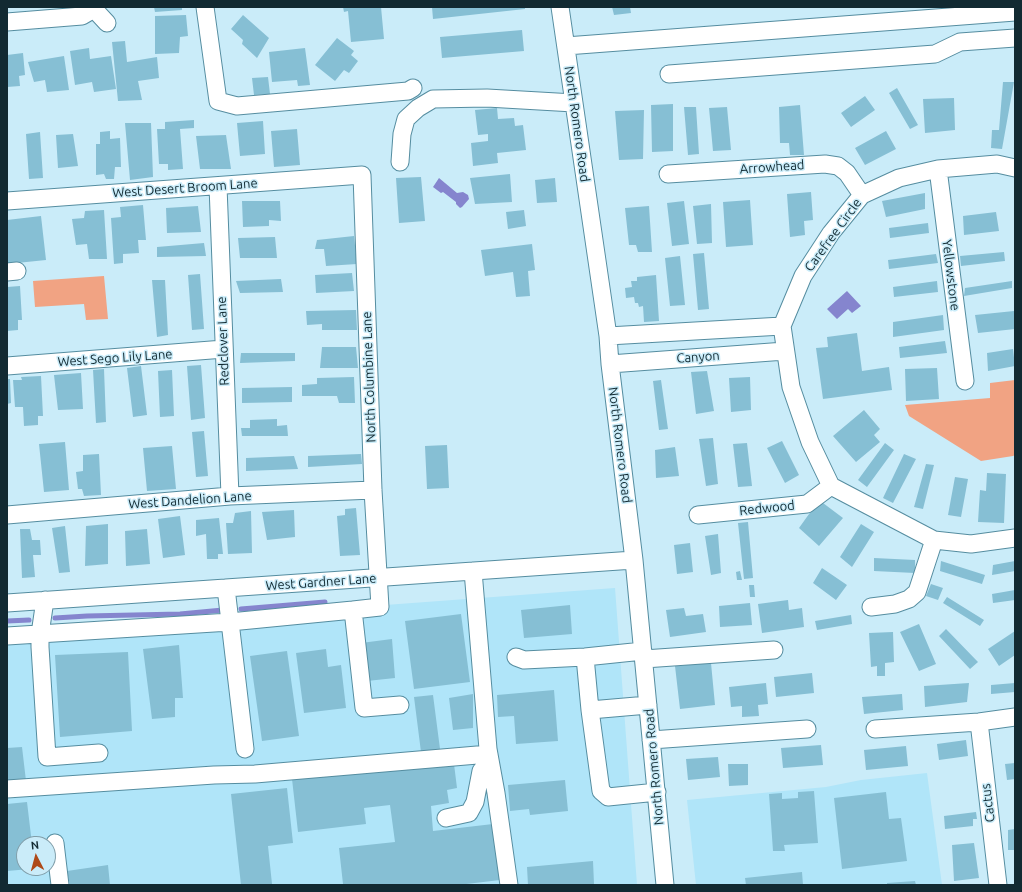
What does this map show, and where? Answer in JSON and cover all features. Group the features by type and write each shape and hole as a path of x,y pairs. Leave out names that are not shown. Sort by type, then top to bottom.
{"street":[{"path":"205,7 218,101 237,106 408,91 413,88"},
{"name":"North Romero Road","path":"560,7 608,336 610,364 634,560 666,885"},
{"path":"7,22 82,16 95,8 107,23"},
{"path":"566,46 1015,12"},
{"path":"669,74 935,54 960,42 1015,38"},
{"path":"400,162 402,134 406,119 418,108 433,99 487,98 574,103"},
{"name":"Arrowhead","path":"668,174 825,164 838,166 847,173 862,195"},
{"name":"Carefree Circle","path":"831,486 810,442 791,387 785,351 782,326 803,276 831,233 862,195 899,178 938,168 998,164 1015,168"},
{"name":"Yellowstone","path":"938,168 965,381"},
{"name":"West Desert Broom Lane","path":"7,201 362,175"},
{"name":"North Columbine Lane","path":"353,610 380,607 373,490 362,175"},
{"name":"Redclover Lane","path":"218,186 230,496"},
{"name":"Canyon","path":"608,336 782,326"},
{"name":"West Sego Lily Lane","path":"7,366 224,350"},
{"name":"Canyon","path":"610,364 785,351"},
{"path":"831,486 934,540 971,544 1015,538"},
{"name":"Redwood","path":"698,515 807,504 831,486"},
{"name":"West Dandelion Lane","path":"7,515 230,496 373,490"},
{"path":"871,607 896,604 909,599 917,592 934,540"},
{"name":"West Gardner Lane","path":"7,603 634,560"},
{"path":"473,571 489,757 509,885"},
{"path":"226,588 245,749"},
{"path":"44,600 40,634 47,757 99,753"},
{"path":"7,636 230,622 353,610 364,708 400,705"},
{"path":"516,657 524,660 774,650"},
{"path":"585,657 590,710 601,791 608,797 657,792"},
{"path":"590,710 648,705"},
{"path":"875,729 1015,718"},
{"name":"Cactus","path":"979,722 998,885"},
{"path":"651,740 808,729"},
{"path":"7,789 214,775 262,774 489,757"},
{"path":"446,818 469,813 475,802 481,770 489,757"},
{"path":"56,851 60,885"}],"shaded area":[{"path":"104,276 108,319 86,320 84,304 35,307 33,281"},
{"path":"1015,380 1015,455 1013,456 981,461 909,416 905,405 990,398 990,383"},
{"path":"615,588 637,885 7,885 7,633"},
{"path":"927,773 942,885 696,885 687,800 826,787 861,780"}],"water":[{"path":"439,178 457,193 463,192 468,195 469,199 462,207 460,208 456,202 443,192 441,193 433,187"},
{"path":"847,291 861,306 852,313 848,309 837,319 827,309"}],"building":[{"path":"154,7 182,7 182,10 155,12"},
{"path":"343,7 381,7 384,39 351,42 348,11 344,12"},
{"path":"432,7 525,7 525,9 433,19"},
{"path":"612,7 630,7 631,13 614,15"},
{"path":"186,15 188,36 180,37 179,53 155,54 155,16"},
{"path":"243,15 269,38 257,58 242,44 243,40 231,29"},
{"path":"522,30 524,51 442,58 440,37"},
{"path":"337,38 354,51 351,55 358,61 349,73 344,70 335,81 315,65"},
{"path":"125,41 127,62 157,57 159,78 138,81 142,100 118,101 112,42"},
{"path":"89,48 90,59 111,56 116,89 94,92 92,82 75,85 70,51"},
{"path":"305,48 310,85 298,86 297,80 272,82 269,52"},
{"path":"23,53 25,75 19,76 20,86 7,87 7,55"},
{"path":"64,56 69,90 47,92 45,80 34,82 28,62"},
{"path":"268,77 270,94 254,95 252,78"},
{"path":"1003,82 1014,82 1002,149 991,148 992,130 999,130"},
{"path":"897,88 918,125 910,129 889,93"},
{"path":"865,96 875,110 851,127 841,113"},
{"path":"954,98 955,130 925,133 923,99"},
{"path":"673,104 673,151 652,152 651,105"},
{"path":"800,105 804,155 790,155 789,143 780,143 779,107"},
{"path":"684,107 696,107 699,154 688,155"},
{"path":"727,107 731,150 713,151 709,108"},
{"path":"497,108 498,119 514,118 515,126 523,125 526,150 497,153 498,163 473,166 471,143 488,141 488,134 478,135 475,110"},
{"path":"644,110 643,159 619,160 615,111"},
{"path":"194,120 194,128 180,129 183,169 168,170 168,164 159,164 157,129 165,129 165,122"},
{"path":"263,121 265,154 240,156 237,123"},
{"path":"125,123 151,123 153,177 130,180"},
{"path":"297,129 300,165 274,167 271,131"},
{"path":"110,131 110,139 120,138 121,167 115,167 114,179 106,179 104,174 96,175 96,144 100,144 100,132"},
{"path":"886,131 896,149 865,165 855,148"},
{"path":"40,132 43,178 29,179 26,134"},
{"path":"73,134 78,166 58,168 56,135"},
{"path":"226,135 231,169 200,169 196,136"},
{"path":"510,174 512,202 475,204 470,178"},
{"path":"421,177 425,221 399,223 396,178"},
{"path":"555,178 557,202 537,203 535,180"},
{"path":"811,192 813,220 804,221 805,235 790,237 787,194"},
{"path":"925,193 925,209 886,217 882,201"},
{"path":"750,200 753,245 726,247 723,202"},
{"path":"242,201 280,201 281,221 269,220 269,226 243,227"},
{"path":"684,201 689,244 672,246 667,203"},
{"path":"711,204 712,243 697,244 693,206"},
{"path":"143,205 146,240 138,240 139,253 123,254 123,263 114,264 111,218 121,217 120,207"},
{"path":"198,206 201,232 167,233 166,208"},
{"path":"649,206 652,252 638,252 636,245 629,245 625,208"},
{"path":"104,210 107,259 89,259 87,244 76,245 72,219 84,218 85,211"},
{"path":"524,210 526,226 508,229 506,212"},
{"path":"996,212 999,231 964,235 963,216"},
{"path":"41,216 46,260 7,264 7,220"},
{"path":"928,223 929,233 890,238 889,228"},
{"path":"354,236 357,264 326,266 324,249 315,249 317,240"},
{"path":"275,237 277,258 240,258 238,238"},
{"path":"204,243 206,256 157,257 157,247"},
{"path":"532,244 535,270 528,271 530,296 516,297 513,272 485,276 481,250"},
{"path":"1004,252 1005,261 961,266 960,256"},
{"path":"704,253 709,309 698,310 693,254"},
{"path":"936,254 938,263 889,269 888,260"},
{"path":"680,256 685,305 670,306 665,258"},
{"path":"352,273 354,291 316,293 315,275"},
{"path":"200,274 204,329 192,330 188,275"},
{"path":"656,275 659,321 644,322 643,306 639,307 638,303 635,303 634,297 626,298 625,288 632,287 631,281 637,281 637,277"},
{"path":"281,279 283,292 240,293 236,281"},
{"path":"152,280 165,280 168,335 157,337"},
{"path":"937,281 938,292 894,297 893,287"},
{"path":"1012,281 1012,288 964,296 965,288"},
{"path":"20,286 22,320 18,320 18,330 7,331 7,287"},
{"path":"356,310 357,330 322,330 322,324 307,325 306,311"},
{"path":"1014,311 1015,329 978,333 975,315"},
{"path":"943,315 944,330 893,337 893,322"},
{"path":"857,333 862,371 889,367 892,390 823,399 816,348 828,347 827,337"},
{"path":"945,341 947,353 900,358 899,347"},
{"path":"322,347 356,347 358,368 320,368"},
{"path":"1013,349 1015,366 988,371 987,353"},
{"path":"241,353 295,353 295,361 240,363"},
{"path":"201,365 205,418 191,420 187,366"},
{"path":"141,366 147,415 133,417 127,368"},
{"path":"937,368 939,399 906,401 905,369"},
{"path":"104,369 106,422 96,423 93,370"},
{"path":"172,370 174,416 160,417 158,371"},
{"path":"707,371 714,411 696,414 691,372"},
{"path":"81,373 83,409 58,410 54,375"},
{"path":"41,376 43,416 38,416 38,425 24,426 23,407 15,407 13,380 22,380 21,377"},
{"path":"354,377 355,403 339,403 337,396 302,396 302,385 317,384 317,378"},
{"path":"750,377 751,410 731,412 729,378"},
{"path":"7,379 10,379 11,403 7,404"},
{"path":"661,380 668,429 659,430 653,381"},
{"path":"292,387 292,402 242,403 242,388"},
{"path":"864,410 880,429 874,435 880,442 856,462 833,436"},
{"path":"277,419 277,426 287,425 288,436 242,436 241,428 250,428 250,420"},
{"path":"204,431 208,476 196,477 192,432"},
{"path":"713,438 718,484 706,486 699,439"},
{"path":"782,441 799,475 785,483 767,448"},
{"path":"65,442 69,490 44,492 39,444"},
{"path":"747,443 752,486 738,487 733,444"},
{"path":"885,443 894,450 867,487 858,480"},
{"path":"447,445 449,488 427,489 425,446"},
{"path":"172,446 176,489 147,491 143,448"},
{"path":"675,447 679,476 656,478 655,450"},
{"path":"99,454 101,495 84,496 82,489 78,489 76,472 83,471 83,455"},
{"path":"361,454 362,464 308,467 308,456"},
{"path":"904,454 916,459 893,503 883,498"},
{"path":"294,456 298,469 246,471 246,458"},
{"path":"926,464 934,465 923,509 914,507"},
{"path":"987,473 1006,474 1004,523 978,522 980,490 986,491"},
{"path":"955,477 968,479 961,517 948,515"},
{"path":"819,500 843,518 819,546 799,528"},
{"path":"356,508 360,555 340,556 337,516 345,515 345,509"},
{"path":"294,510 295,537 267,540 262,512"},
{"path":"251,511 252,553 228,554 226,523 233,523 235,513"},
{"path":"180,516 185,555 163,558 158,519"},
{"path":"219,518 223,554 218,554 218,559 207,559 206,534 196,536 196,520"},
{"path":"748,522 753,578 744,579 738,523"},
{"path":"108,524 108,564 85,566 86,526"},
{"path":"861,524 874,532 852,567 840,557"},
{"path":"65,526 70,572 59,573 52,528"},
{"path":"20,529 30,529 32,540 40,540 41,555 33,555 35,577 22,578"},
{"path":"147,529 150,564 126,566 125,531"},
{"path":"718,534 721,573 711,575 705,536"},
{"path":"690,543 693,572 677,574 674,545"},
{"path":"874,558 915,560 915,573 874,571"},
{"path":"941,561 985,575 982,584 940,571"},
{"path":"1015,561 1015,571 992,575 993,565"},
{"path":"822,568 847,585 836,600 813,583"},
{"path":"740,571 742,580 737,580 736,572"},
{"path":"931,584 943,588 938,600 926,596"},
{"path":"749,585 754,585 755,597 750,597"},
{"path":"1015,590 1015,600 993,603 992,594"},
{"path":"947,597 984,620 980,626 943,603"},
{"path":"788,600 789,610 802,608 804,627 762,633 758,604"},
{"path":"750,603 752,625 720,627 719,606"},
{"path":"570,605 572,634 524,638 521,610"},
{"path":"684,608 686,616 703,614 706,632 670,637 666,610"},
{"path":"461,614 470,682 414,689 405,621"},
{"path":"851,615 852,624 817,630 815,621"},
{"path":"919,624 936,664 919,671 900,632"},
{"path":"946,629 978,662 970,669 939,636"},
{"path":"1015,631 1015,655 999,666 988,649"},
{"path":"893,632 894,662 885,663 885,676 877,676 877,666 871,667 869,633"},
{"path":"392,639 395,678 367,681 361,643"},
{"path":"179,645 183,698 175,698 175,717 152,719 143,649"},
{"path":"326,649 328,667 341,665 346,708 304,713 296,653"},
{"path":"287,651 299,736 262,741 250,656"},
{"path":"128,652 132,731 60,737 55,655"},
{"path":"711,663 715,705 680,709 675,666"},
{"path":"812,673 814,693 776,697 774,677"},
{"path":"766,683 768,704 758,705 759,716 742,717 742,706 731,707 729,687"},
{"path":"969,683 967,702 925,707 924,686"},
{"path":"1015,683 1015,692 991,694 991,685"},
{"path":"554,690 558,741 516,744 514,716 498,717 497,695"},
{"path":"473,694 473,728 453,730 449,698"},
{"path":"902,694 903,710 864,714 862,697"},
{"path":"433,695 440,749 421,752 414,697"},
{"path":"966,740 968,756 939,760 937,744"},
{"path":"821,745 823,765 783,768 781,748"},
{"path":"906,746 908,766 866,770 864,750"},
{"path":"22,747 26,781 7,783 7,748"},
{"path":"718,757 720,777 688,780 686,759"},
{"path":"1015,763 1015,779 1007,780 1005,764"},
{"path":"425,764 454,764 457,788 447,790 449,803 431,806 433,831 493,824 500,880 458,885 343,884 339,848 395,842 390,805 364,808 366,824 298,832 292,779"},
{"path":"728,764 748,764 748,785 729,786"},
{"path":"565,780 568,811 530,815 529,809 510,811 508,785"},
{"path":"287,788 293,843 268,846 272,884 241,885 231,794"},
{"path":"814,791 818,843 784,845 785,851 773,851 769,794 782,793 782,799 798,798 798,792"},
{"path":"886,792 889,819 901,818 907,861 842,869 834,798"},
{"path":"27,802 31,836 16,836 16,870 7,871 7,804"},
{"path":"976,812 977,819 973,819 973,826 945,829 944,816"},
{"path":"1015,829 1015,850 1008,850 1008,830"},
{"path":"974,843 979,878 954,881 952,845"},
{"path":"593,861 594,884 528,885 527,867"},
{"path":"108,865 110,885 70,885 67,871"},
{"path":"802,872 803,885 746,885 745,878"},
{"path":"915,881 916,885 887,885 887,883"}],"waterway":[{"path":"241,609 325,602"},
{"path":"55,618 180,614 223,610"},
{"path":"7,621 29,620"}]}
